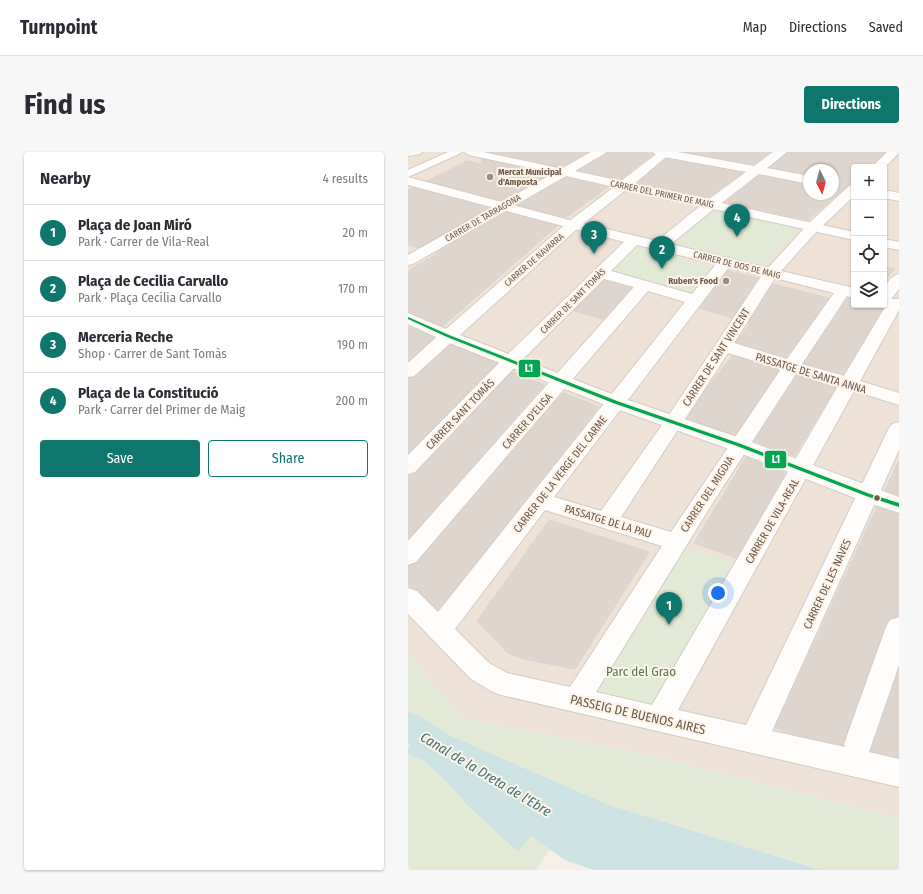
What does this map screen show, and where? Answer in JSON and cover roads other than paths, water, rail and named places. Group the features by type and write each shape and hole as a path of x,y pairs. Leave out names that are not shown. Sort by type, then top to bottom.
{"street":[{"path":"408,154 417,152"},
{"path":"408,174 456,152"},
{"name":"CARRER DEL PRIMER DE MAIG","path":"469,152 851,235"},
{"name":"CARRER DE TARRAGONA","path":"408,261 600,152"},
{"path":"663,152 803,179"},
{"name":"CARRER DE NAVARRA","path":"408,372 573,225 624,186 663,152"},
{"path":"660,246 710,205 781,152"},
{"path":"881,164 894,152"},
{"name":"CARRER DE DOS DE MAIG","path":"408,181 573,225 848,292"},
{"path":"840,186 851,188"},
{"name":"CARRER DE SANT VINCENT","path":"607,520 674,422 771,273 813,227 851,192"},
{"path":"887,195 899,197"},
{"name":"CARRER DE SANT TOMÀS","path":"512,361 634,240"},
{"path":"887,244 899,246"},
{"name":"CARRER DE LA VERGE DEL CARME","path":"440,630 539,500 725,262"},
{"path":"601,273 695,300"},
{"name":"CARRER DE VILA-REAL","path":"659,718 801,469 890,302 899,279"},
{"name":"CARRER D'ELISA","path":"408,556 644,286"},
{"name":"CARRER DEL MIGDIA","path":"577,700 675,542 790,366 848,292"},
{"path":"408,318 448,336 615,402 739,445 899,505"},
{"name":"PASSATGE DE SANTA ANNA","path":"724,346 899,399"},
{"name":"CARRER SANT TOMÀS","path":"408,467 512,361"},
{"name":"CARRER DE LES NAVES","path":"754,740 899,428"},
{"name":"PASSATGE DE LA PAU","path":"539,500 675,542"},
{"name":"PASSEIG DE BUENOS AIRES","path":"408,598 480,671 501,683 899,772"},
{"path":"858,744 899,627"}],"water":[{"path":"426,725 609,805 821,870 594,870 565,860 531,836 518,852 468,806 445,780 423,760 408,754 408,748"}],"waterway":[{"name":"Canal de la Dreta de l'Ebre","path":"408,726 448,751"}],"place":[{"name":"Mercat Municipal d'Amposta","path":"490,177"},
{"name":"Plaça de la Constitució","path":"737,237"},
{"name":"Merceria Reche","path":"594,254"},
{"name":"Plaça de Cecilia Carvallo","path":"662,269"},
{"name":"Ruben's Food","path":"726,281"},
{"name":"Plaça de Joan Miró","path":"669,625"}],"park label":[{"name":"Parc del Grao","path":"641,671"}]}
